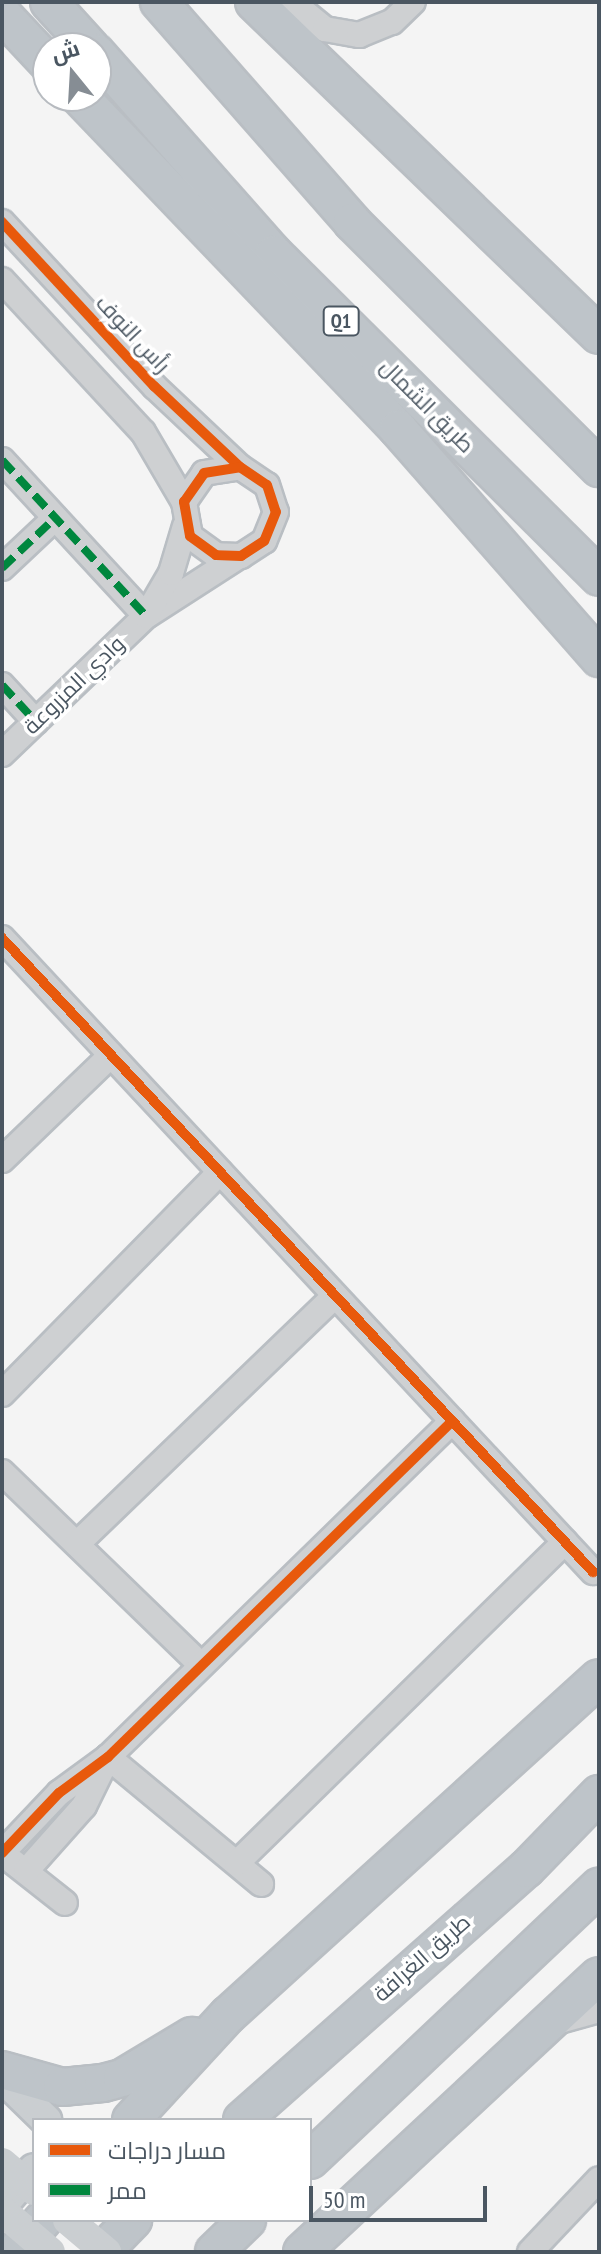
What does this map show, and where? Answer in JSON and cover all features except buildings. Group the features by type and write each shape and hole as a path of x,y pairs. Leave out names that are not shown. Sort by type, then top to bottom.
{"highway":[{"path":"49,2 76,32"},
{"path":"159,2 352,222 599,468"},
{"path":"254,2 599,335"},
{"path":"2,14 32,46"},
{"name":"طريق الشمال","path":"112,71 274,254 599,577"},
{"path":"94,112 398,429 599,658"},
{"path":"133,2118 228,2015 599,1678"},
{"name":"طريق الغرافة","path":"244,2118 526,1869 599,1794"},
{"path":"312,2158 599,1887"},
{"path":"302,2252 599,1976"},
{"path":"2,2070 62,2087 103,2083 122,2078 228,2015"},
{"path":"325,2252 342,2214"},
{"path":"15,2252 41,2222"},
{"path":"104,2252 131,2222"},
{"path":"214,2252 245,2222"}],"main road":[{"path":"2,2077 44,2118"},
{"path":"2,2163 32,2188"},
{"path":"2,2205 32,2171"},
{"path":"2,2211 50,2252"},
{"path":"70,2222 104,2252"}],"street":[{"path":"292,2 325,29 359,35 392,22 413,2"},
{"name":"رأس النوف","path":"2,222 154,386 240,467"},
{"path":"2,280 156,448 185,514 205,551 238,557 264,541 276,512 267,485 240,467 204,473 185,514"},
{"path":"2,460 123,585 146,616"},
{"name":"وادي المزروعة","path":"146,616 171,573 185,514"},
{"path":"2,568 55,518"},
{"name":"وادي المزروعة","path":"2,754 146,616 238,557"},
{"path":"2,685 36,722"},
{"path":"2,938 593,1572"},
{"path":"2,1160 111,1055"},
{"path":"2,1394 220,1172"},
{"path":"77,1544 335,1296"},
{"path":"65,1903 2,1853 59,1793 108,1757 452,1421"},
{"path":"2,1472 201,1665"},
{"path":"237,1863 565,1542"},
{"path":"108,1757 261,1884"},
{"path":"26,1871 84,1806 108,1757"},
{"path":"542,2028 599,2010"},
{"path":"530,2252 599,2179"}],"marked path":[{"path":"2,460 146,616"},
{"path":"2,568 55,518"},
{"path":"2,685 36,722"}],"cycle path":[{"path":"2,222 154,386 240,467 267,485 276,512 264,541 241,556 216,555 190,536 184,502 204,473 240,467"},
{"path":"2,938 593,1572"},
{"path":"2,1853 59,1793 108,1757 452,1421"}]}
